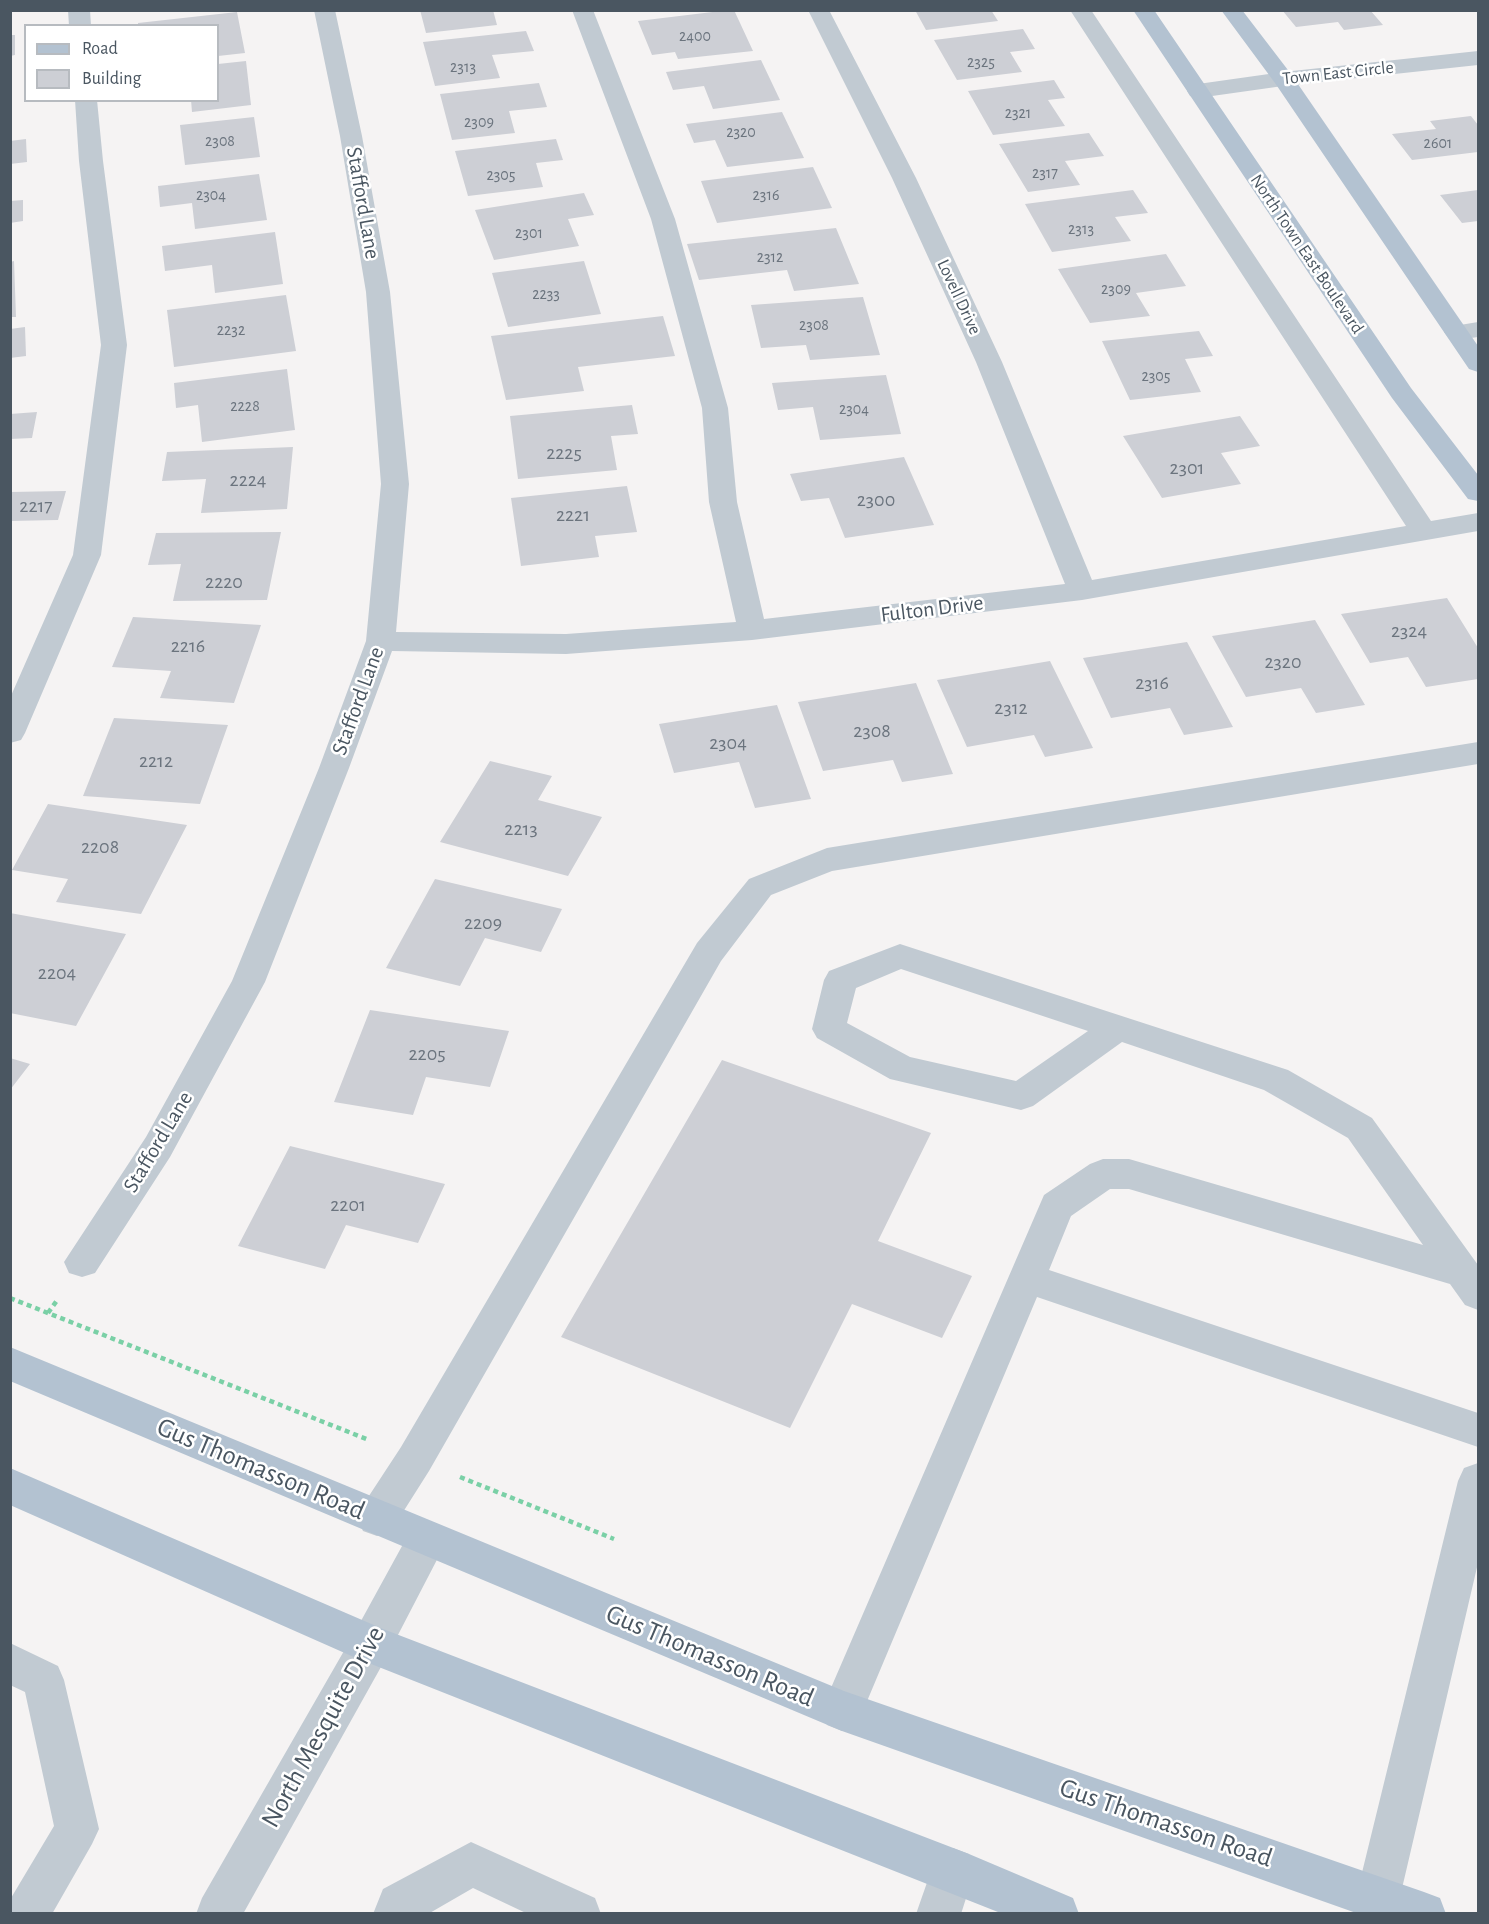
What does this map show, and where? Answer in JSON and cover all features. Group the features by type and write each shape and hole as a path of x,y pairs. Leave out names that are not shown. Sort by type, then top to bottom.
{"main road":[{"name":"North Town East Boulevard","path":"1143,10 1401,393 1479,493"},
{"path":"1231,10 1468,331 1479,364"},
{"name":"Gus Thomasson Road","path":"10,1363 842,1710 1376,1905 1424,1914"},
{"path":"10,1486 371,1644 953,1870 1057,1914"}],"street":[{"name":"Stafford Lane","path":"82,1262 158,1147 248,982 334,768 381,641 395,484 380,315 351,136 324,10"},
{"path":"582,10 666,230 715,408 723,502 752,630"},
{"name":"Lovell Drive","path":"818,10 904,178 989,362 1082,591"},
{"path":"1080,10 1424,532"},
{"name":"Town East Circle","path":"1198,91 1283,79 1479,58"},
{"path":"10,733 87,555 114,345 91,161 86,102"},
{"name":"Fulton Drive","path":"381,641 566,644 752,630 1082,591 1479,522"},
{"path":"377,1518 415,1459 709,952 760,887 827,860 1119,814 1479,753"},
{"path":"1117,1028 1021,1096 902,1070 828,1029 841,980 900,956 1276,1080 1360,1128 1470,1283"},
{"path":"842,1710 1058,1206 1103,1174 1129,1174 1470,1283"},
{"path":"1027,1278 1479,1430"},
{"path":"1376,1905 1479,1481"},
{"name":"North Mesquite Drive","path":"218,1914 428,1539"},
{"path":"10,1663 43,1680 77,1829 27,1914"},
{"path":"395,1914 399,1905 471,1864 579,1914"},
{"path":"938,1914 953,1870"}],"path":[{"path":"10,1298 614,1539"}],"building":[{"path":"420,10 493,10 497,25 426,33"},
{"path":"734,10 753,51 678,59 675,52 652,55 638,21"},
{"path":"915,10 991,10 998,21 926,30"},
{"path":"1282,10 1370,10 1383,25 1344,30 1338,22 1296,27"},
{"path":"237,12 245,53 219,56 219,24 138,23"},
{"path":"1023,29 1035,49 1010,52 1022,72 957,80 934,40"},
{"path":"526,31 534,51 492,55 500,78 435,86 423,42"},
{"path":"10,35 15,35 15,55 10,56"},
{"path":"761,60 780,100 713,109 704,86 673,90 666,72"},
{"path":"246,61 251,105 192,112 191,102 219,102 219,64"},
{"path":"1054,80 1065,98 1048,100 1065,126 993,135 968,91"},
{"path":"539,83 547,107 509,111 515,133 452,140 440,94"},
{"path":"782,112 804,158 727,167 715,140 694,143 686,124"},
{"path":"1471,116 1478,125 1478,152 1412,160 1392,134 1436,129 1430,121"},
{"path":"254,117 260,157 185,165 180,125"},
{"path":"1089,133 1104,156 1065,161 1080,185 1028,192 999,144"},
{"path":"26,139 27,162 10,164 10,141"},
{"path":"556,139 563,160 536,163 543,187 468,196 455,151"},
{"path":"813,167 832,208 717,223 701,181"},
{"path":"259,174 267,220 195,229 192,203 160,207 158,186"},
{"path":"1133,190 1148,213 1115,217 1131,241 1052,252 1025,204"},
{"path":"1478,190 1478,221 1462,223 1440,195"},
{"path":"584,193 594,215 568,219 579,246 494,260 475,210"},
{"path":"23,200 23,221 10,223 10,201"},
{"path":"836,228 859,284 794,291 787,270 699,280 687,244"},
{"path":"275,232 283,284 215,293 212,265 165,271 162,246"},
{"path":"1166,254 1186,286 1136,293 1150,316 1090,323 1058,269"},
{"path":"14,261 16,317 10,317 10,262"},
{"path":"584,261 601,314 508,327 492,273"},
{"path":"286,295 296,351 174,367 167,310"},
{"path":"863,297 880,355 810,360 806,345 761,348 751,305"},
{"path":"663,316 675,356 578,367 584,391 506,400 491,336"},
{"path":"25,327 26,356 10,358 10,329"},
{"path":"1199,331 1213,356 1185,359 1201,392 1130,400 1102,341"},
{"path":"287,369 295,430 202,442 198,405 176,408 174,383"},
{"path":"886,375 901,434 820,440 813,407 778,410 772,383"},
{"path":"632,405 638,434 611,436 617,470 518,479 510,416"},
{"path":"37,412 32,438 10,439 10,414"},
{"path":"1240,416 1260,446 1221,453 1241,484 1162,498 1123,436"},
{"path":"293,447 287,509 201,513 206,479 162,481 167,452"},
{"path":"904,457 934,525 845,538 829,498 801,501 790,474"},
{"path":"627,486 637,532 595,536 599,557 521,566 511,498"},
{"path":"66,491 58,520 10,521 10,492"},
{"path":"281,532 267,600 173,601 181,564 148,565 156,533"},
{"path":"1447,598 1478,648 1478,679 1426,687 1408,657 1370,663 1341,614"},
{"path":"133,617 261,625 234,703 160,698 171,671 112,667"},
{"path":"1315,620 1365,705 1316,713 1301,688 1246,697 1212,636"},
{"path":"1187,642 1233,727 1184,735 1170,708 1111,718 1083,658"},
{"path":"1050,661 1093,748 1045,757 1034,735 967,747 937,680"},
{"path":"916,683 953,774 902,782 893,760 823,771 798,702"},
{"path":"777,705 811,799 755,808 739,762 674,773 659,724"},
{"path":"114,718 228,725 200,804 83,796"},
{"path":"490,761 552,776 538,800 602,817 568,876 440,842"},
{"path":"48,804 187,825 141,914 56,902 68,879 12,870"},
{"path":"435,879 562,909 541,952 485,938 460,986 386,968"},
{"path":"10,913 126,934 76,1026 10,1013"},
{"path":"370,1010 509,1031 490,1087 426,1077 413,1115 334,1102"},
{"path":"10,1058 30,1064 10,1090"},
{"path":"722,1060 931,1133 878,1241 972,1276 942,1338 852,1304 790,1428 561,1337"},
{"path":"290,1146 445,1184 418,1243 346,1225 325,1269 238,1246"}]}
